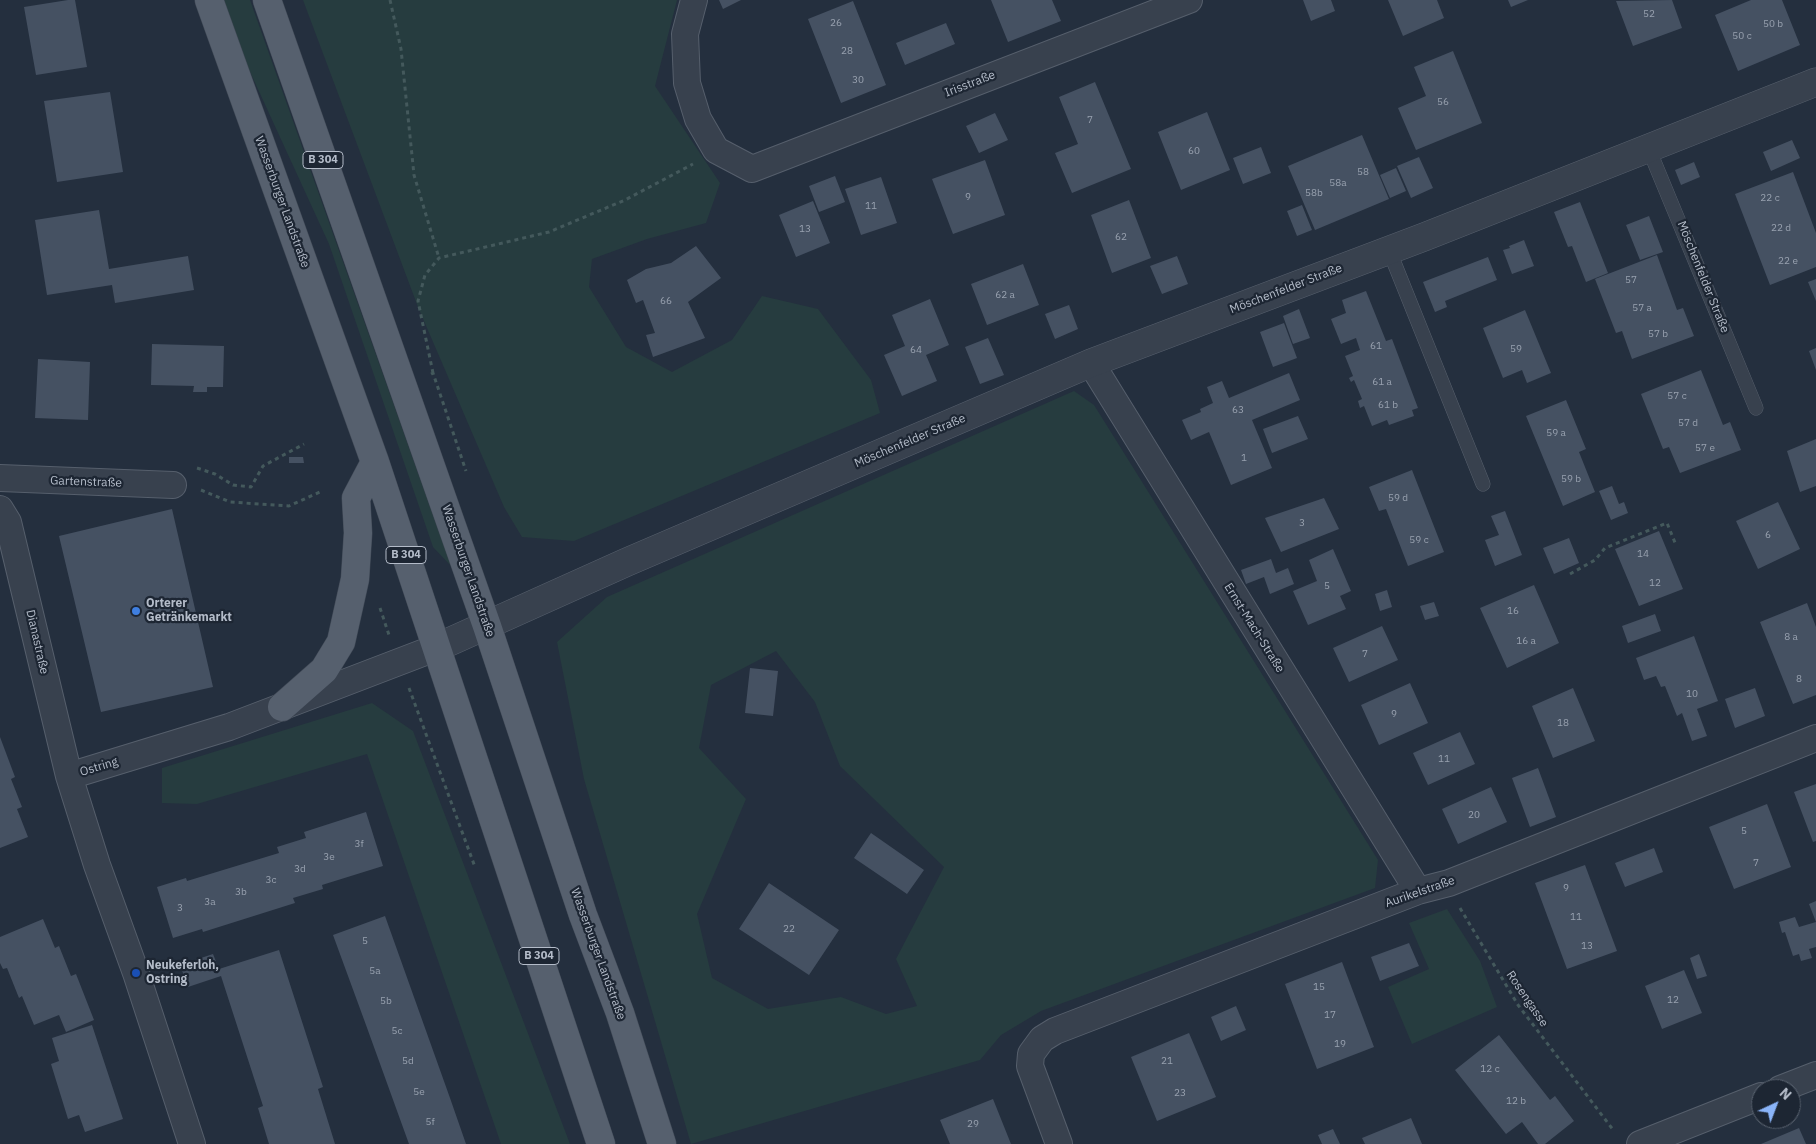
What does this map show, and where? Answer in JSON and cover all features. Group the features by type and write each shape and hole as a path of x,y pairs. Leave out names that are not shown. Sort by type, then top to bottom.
{"main road":[{"name":"Wasserburger Landstraße","path":"209,0 375,462 438,647 601,1144"},
{"name":"Wasserburger Landstraße","path":"266,0 487,626 583,915 620,1013 662,1144"},
{"path":"282,707 324,670 341,642 356,579 358,533 356,498 375,462"}],"street":[{"path":"694,0 685,34 687,83 698,119 716,150"},
{"name":"Irisstraße","path":"716,150 752,169 1189,0"},
{"name":"Möschenfelder Straße","path":"438,647 627,562 1091,363 1390,250 1816,82"},
{"name":"Ernst-Mach-Straße","path":"1091,363 1418,891"},
{"name":"Gartenstraße","path":"0,478 173,485"},
{"name":"Dianastraße","path":"0,509 8,522 69,776"},
{"name":"Ostring","path":"192,1144 136,972 97,865 69,776 229,727 438,647"},
{"name":"Aurikelstraße","path":"1059,1144 1030,1066 1031,1054 1042,1039 1056,1031 1418,891 1449,882 1816,738"},
{"path":"1801,1081 1816,1075"},
{"path":"1640,1144 1751,1100"}],"lane":[{"name":"Möschenfelder Straße","path":"1648,147 1756,408"},
{"path":"1390,250 1483,484"}],"path":[{"path":"390,0 400,49 414,175 439,258"},
{"path":"433,373 418,301 425,275 439,258 549,232 625,200 716,150"},
{"path":"440,392 466,471"},
{"path":"196,468 215,474 233,485 251,487 263,466 304,444"},
{"path":"173,485 200,489 230,502 289,506 322,491"},
{"path":"1570,574 1595,560 1605,548 1667,523 1676,545"},
{"name":"Rosengasse","path":"1449,882 1457,904 1518,1004 1602,1117"}],"green space":[{"path":"223,0 250,0 451,566 433,547 329,244 246,63"},
{"path":"303,0 677,0 655,86 720,183 706,223 647,239 592,259 589,287 626,347 672,372 732,340 762,296 818,309 871,380 880,413 574,541 522,537 504,507 418,307"},
{"path":"1074,391 1094,405 1378,860 1375,888 1041,1011 1001,1035 980,1060 691,1144 584,779 557,642 607,597","holes":["776,651 815,702 840,766 944,867 896,959 917,1006 886,1014 841,997 768,1009 712,978 697,914 746,799 699,748 711,685"]},
{"path":"372,703 413,731 570,1144 501,1144 367,754 197,804 162,803 162,768"},
{"path":"1447,909 1480,961 1497,1007 1412,1044 1388,987 1429,969 1409,923"}],"building":[{"path":"75,0 87,67 36,75 24,7"},
{"path":"719,0 741,0 723,9"},
{"path":"991,0 1052,0 1061,21 1008,42"},
{"path":"1303,0 1331,0 1335,11 1311,21"},
{"path":"1388,0 1437,0 1444,18 1403,36"},
{"path":"1508,0 1528,0 1511,7"},
{"path":"1672,0 1682,28 1633,46 1616,1"},
{"path":"1751,0 1782,0 1800,45 1738,71 1715,15"},
{"path":"853,1 886,85 841,103 808,19"},
{"path":"946,23 955,44 905,65 896,43"},
{"path":"1453,51 1482,123 1416,150 1398,108 1426,96 1414,67"},
{"path":"1095,82 1131,169 1072,193 1055,153 1078,144 1059,97"},
{"path":"110,92 123,172 57,182 44,101"},
{"path":"1207,112 1230,170 1181,190 1158,132"},
{"path":"995,113 1008,140 979,153 966,126"},
{"path":"1362,135 1389,199 1315,230 1288,166"},
{"path":"1792,140 1800,158 1771,171 1763,152"},
{"path":"1261,147 1271,173 1243,184 1233,158"},
{"path":"1419,157 1433,188 1411,198 1397,166"},
{"path":"985,160 1005,215 953,234 932,179"},
{"path":"1694,162 1700,177 1681,185 1675,170"},
{"path":"1396,168 1406,191 1390,198 1380,175"},
{"path":"1793,172 1816,233 1816,267 1770,285 1735,194"},
{"path":"835,176 845,202 819,212 809,186"},
{"path":"881,177 897,223 861,235 845,189"},
{"path":"1129,200 1151,258 1112,273 1091,215"},
{"path":"813,201 830,243 796,257 779,215"},
{"path":"1580,202 1608,273 1586,282 1572,246 1568,247 1554,212"},
{"path":"1302,205 1312,230 1297,236 1287,211"},
{"path":"99,210 109,269 188,256 194,290 115,303 112,285 47,295 35,220"},
{"path":"1649,216 1663,252 1640,260 1626,225"},
{"path":"1524,240 1534,266 1512,274 1503,250"},
{"path":"696,246 721,278 688,302 705,338 653,357 646,335 655,333 643,300 636,303 627,280 646,269 671,263"},
{"path":"1657,255 1677,310 1683,308 1694,336 1632,359 1622,331 1616,333 1595,279"},
{"path":"1177,256 1188,284 1162,294 1150,266"},
{"path":"1488,257 1497,280 1445,301 1447,307 1435,312 1423,282"},
{"path":"1023,264 1039,305 987,325 971,284"},
{"path":"1816,279 1816,301 1808,282"},
{"path":"1366,291 1386,341 1392,339 1418,408 1412,410 1414,416 1389,425 1387,420 1372,426 1364,406 1360,408 1358,401 1362,399 1354,380 1351,382 1349,378 1353,376 1345,356 1360,350 1356,338 1341,344 1331,319 1346,313 1342,300"},
{"path":"930,299 949,345 926,355 937,381 902,396 884,355 905,346 892,315"},
{"path":"1069,305 1078,329 1055,339 1045,314"},
{"path":"1299,309 1310,338 1293,344 1283,316"},
{"path":"1525,310 1551,373 1527,383 1522,370 1503,378 1483,328"},
{"path":"1284,323 1297,358 1273,367 1260,332"},
{"path":"988,338 1004,375 980,384 965,347"},
{"path":"152,344 224,346 223,387 207,387 207,392 193,392 194,386 151,385"},
{"path":"1816,348 1816,370 1809,351"},
{"path":"38,359 90,362 88,420 35,418"},
{"path":"1701,370 1723,425 1730,422 1741,450 1680,473 1669,447 1663,449 1641,394"},
{"path":"1289,373 1300,400 1252,420 1272,468 1231,485 1209,432 1191,440 1182,420 1201,412 1200,409 1213,403 1207,387 1222,381 1229,398"},
{"path":"1566,400 1586,449 1579,452 1595,492 1563,506 1526,416"},
{"path":"1298,416 1308,439 1272,453 1263,429"},
{"path":"1816,439 1816,486 1800,492 1787,451"},
{"path":"289,457 303,457 304,463 289,463"},
{"path":"1412,470 1444,552 1408,566 1386,509 1379,511 1369,487"},
{"path":"1612,486 1619,504 1624,502 1628,513 1611,520 1599,491"},
{"path":"1324,498 1339,529 1281,552 1265,518"},
{"path":"1778,502 1800,549 1758,569 1736,521"},
{"name":"Orterer Getränkemarkt","path":"172,509 213,687 101,712 59,536"},
{"path":"1505,511 1522,555 1495,566 1485,540 1499,535 1491,516"},
{"path":"1659,531 1683,589 1639,606 1615,549"},
{"path":"1569,538 1579,563 1554,574 1543,548"},
{"path":"1333,549 1351,591 1340,596 1346,609 1308,625 1293,591 1317,581 1309,560"},
{"path":"1271,559 1276,573 1288,568 1294,584 1270,594 1264,577 1246,584 1241,570"},
{"path":"1534,585 1559,643 1507,668 1480,608"},
{"path":"1387,590 1392,607 1380,611 1375,594"},
{"path":"1434,602 1439,616 1425,620 1420,606"},
{"path":"1807,603 1816,627 1816,695 1793,704 1760,622"},
{"path":"1655,614 1661,631 1628,643 1622,626"},
{"path":"1382,626 1398,660 1349,682 1333,648"},
{"path":"1694,636 1718,701 1697,709 1707,736 1692,741 1682,713 1677,716 1665,686 1661,687 1656,676 1644,680 1636,658"},
{"path":"750,668 778,671 773,716 745,713"},
{"path":"1410,683 1428,723 1379,745 1361,705"},
{"path":"1573,688 1595,741 1553,758 1532,706"},
{"path":"1755,688 1765,716 1735,728 1725,699"},
{"path":"1460,732 1475,764 1428,785 1413,753"},
{"path":"0,737 15,777 11,779 22,807 17,809 28,837 0,848"},
{"path":"1538,768 1556,817 1530,827 1512,778"},
{"path":"1816,784 1816,841 1813,842 1794,792"},
{"path":"1491,787 1507,822 1458,844 1442,809"},
{"path":"1767,804 1791,867 1734,889 1709,827"},
{"path":"366,812 383,866 322,885 323,889 293,898 295,903 203,932 202,929 173,938 157,887 186,878 187,881 279,853 277,847 306,838 304,832"},
{"path":"871,833 924,870 907,894 854,858"},
{"path":"1654,848 1663,872 1625,887 1615,863"},
{"path":"1585,865 1617,951 1567,969 1535,883"},
{"path":"769,883 839,930 809,975 739,929"},
{"path":"1816,901 1816,922 1809,904"},
{"path":"385,916 466,1144 409,1144 333,935"},
{"path":"1795,917 1799,927 1816,922 1816,947 1809,949 1812,958 1801,961 1799,954 1793,956 1785,932 1782,933 1779,922"},
{"path":"43,919 55,948 59,946 71,976 76,974 94,1020 66,1032 59,1015 34,1025 22,996 19,998 7,968 3,969 0,963 0,937"},
{"path":"1409,943 1419,966 1380,981 1371,957"},
{"path":"279,950 323,1087 318,1089 335,1144 269,1144 258,1108 263,1106 221,976 188,987 180,965 213,954 219,969"},
{"path":"1699,954 1707,976 1697,979 1690,958"},
{"path":"1342,962 1374,1047 1317,1069 1285,984"},
{"path":"1684,970 1702,1013 1662,1029 1645,986"},
{"path":"1236,1006 1246,1030 1221,1041 1211,1017"},
{"path":"92,1025 123,1119 85,1132 79,1115 68,1119 51,1064 59,1061 52,1038"},
{"path":"1189,1033 1216,1097 1157,1121 1131,1057"},
{"path":"1499,1035 1550,1100 1555,1096 1574,1121 1545,1144 1538,1144 1522,1122 1506,1134 1455,1070"},
{"path":"993,1099 1011,1144 950,1144 940,1120"},
{"path":"1411,1118 1422,1144 1365,1144 1362,1138"},
{"path":"1333,1129 1340,1144 1322,1144 1318,1135"},
{"path":"1799,1129 1806,1144 1761,1144"}],"place":[{"name":"Orterer Getränkemarkt","path":"136,611"},
{"name":"Neukeferloh, Ostring","path":"136,973"}]}
